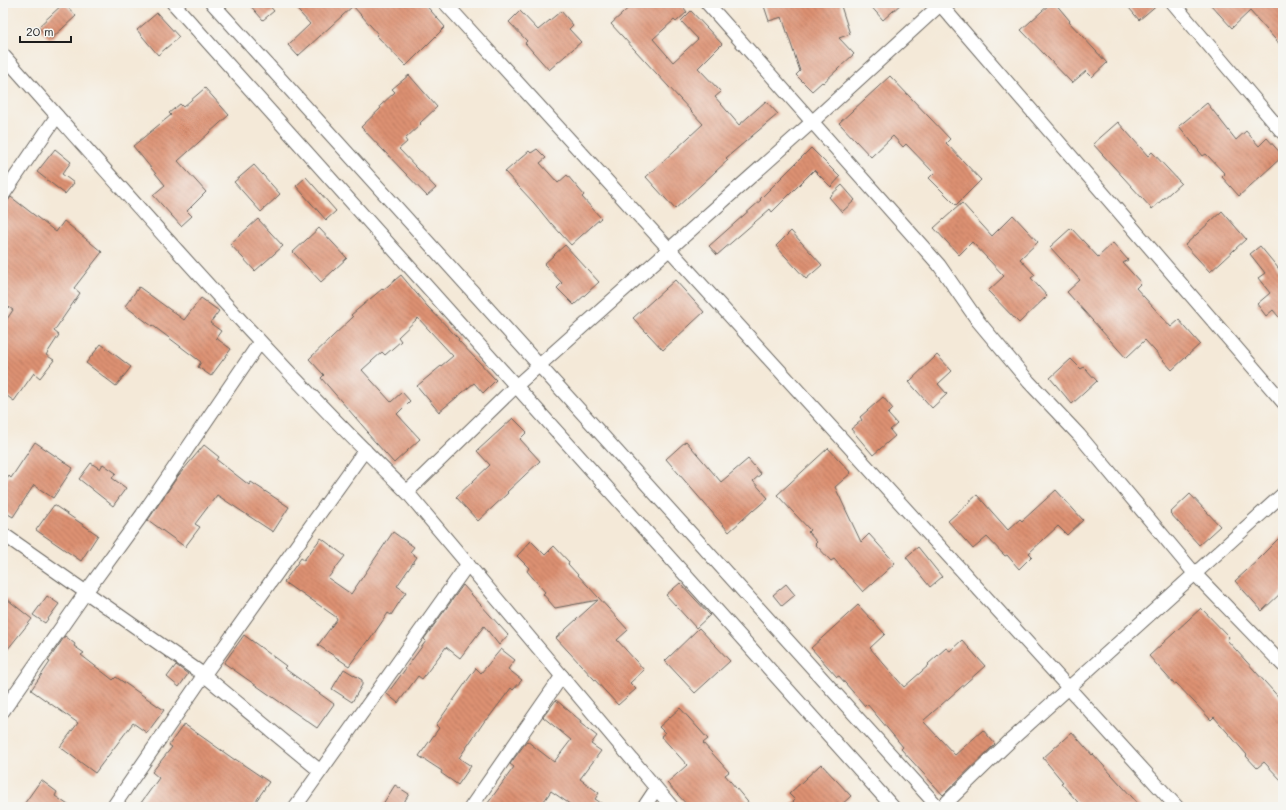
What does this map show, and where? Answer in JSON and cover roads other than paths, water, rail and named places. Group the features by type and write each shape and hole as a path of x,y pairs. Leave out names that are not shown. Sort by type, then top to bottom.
{"street":[{"path":"173,3 893,807"},
{"path":"212,3 938,807"},
{"path":"445,3 1177,807"},
{"path":"707,3 939,265 978,321 1030,382 1079,435 1195,574 1283,665"},
{"path":"408,492 516,386 812,122 940,3 1283,402"},
{"path":"1172,3 1283,134"},
{"path":"3,55 260,342 408,492 672,807"},
{"path":"3,195 58,116"},
{"path":"3,711 142,514 260,342"},
{"path":"113,807 204,675 365,450"},
{"path":"942,807 1011,740 1283,494"},
{"path":"3,534 204,675 320,771"},
{"path":"295,807 468,564"},
{"path":"471,807 562,676"},
{"path":"644,807 656,789"}]}
